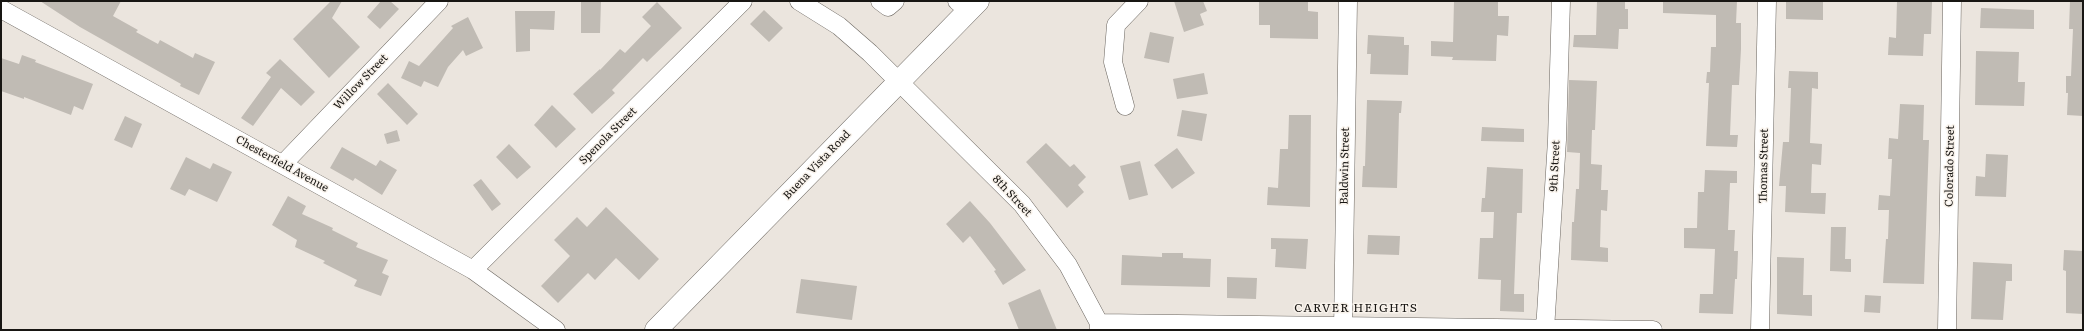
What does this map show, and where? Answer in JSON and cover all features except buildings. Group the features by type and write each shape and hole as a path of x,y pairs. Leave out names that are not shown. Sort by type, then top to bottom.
{"main road":[{"name":"Buena Vista Road","path":"656,330 897,82 968,4"}],"street":[{"name":"Willow Street","path":"283,164 439,1"},
{"name":"Spenola Street","path":"473,270 743,1"},
{"path":"880,1 888,7 895,1"},
{"path":"1124,106 1113,62 1116,25 1139,1"},
{"name":"Baldwin Street","path":"1343,327 1348,1"},
{"name":"9th Street","path":"1545,329 1556,140 1561,1"},
{"name":"Thomas Street","path":"1760,330 1767,1"},
{"name":"Colorado Street","path":"1947,330 1952,1"},
{"name":"8th Street","path":"809,3 839,26 870,53 897,82 1022,204 1068,265 1099,327"},
{"name":"Chesterfield Avenue","path":"1,9 473,270 556,330"},
{"path":"1099,327 1343,327 1653,330"}],"district":[{"name":"CARVER HEIGHTS","path":"1356,308"}]}
